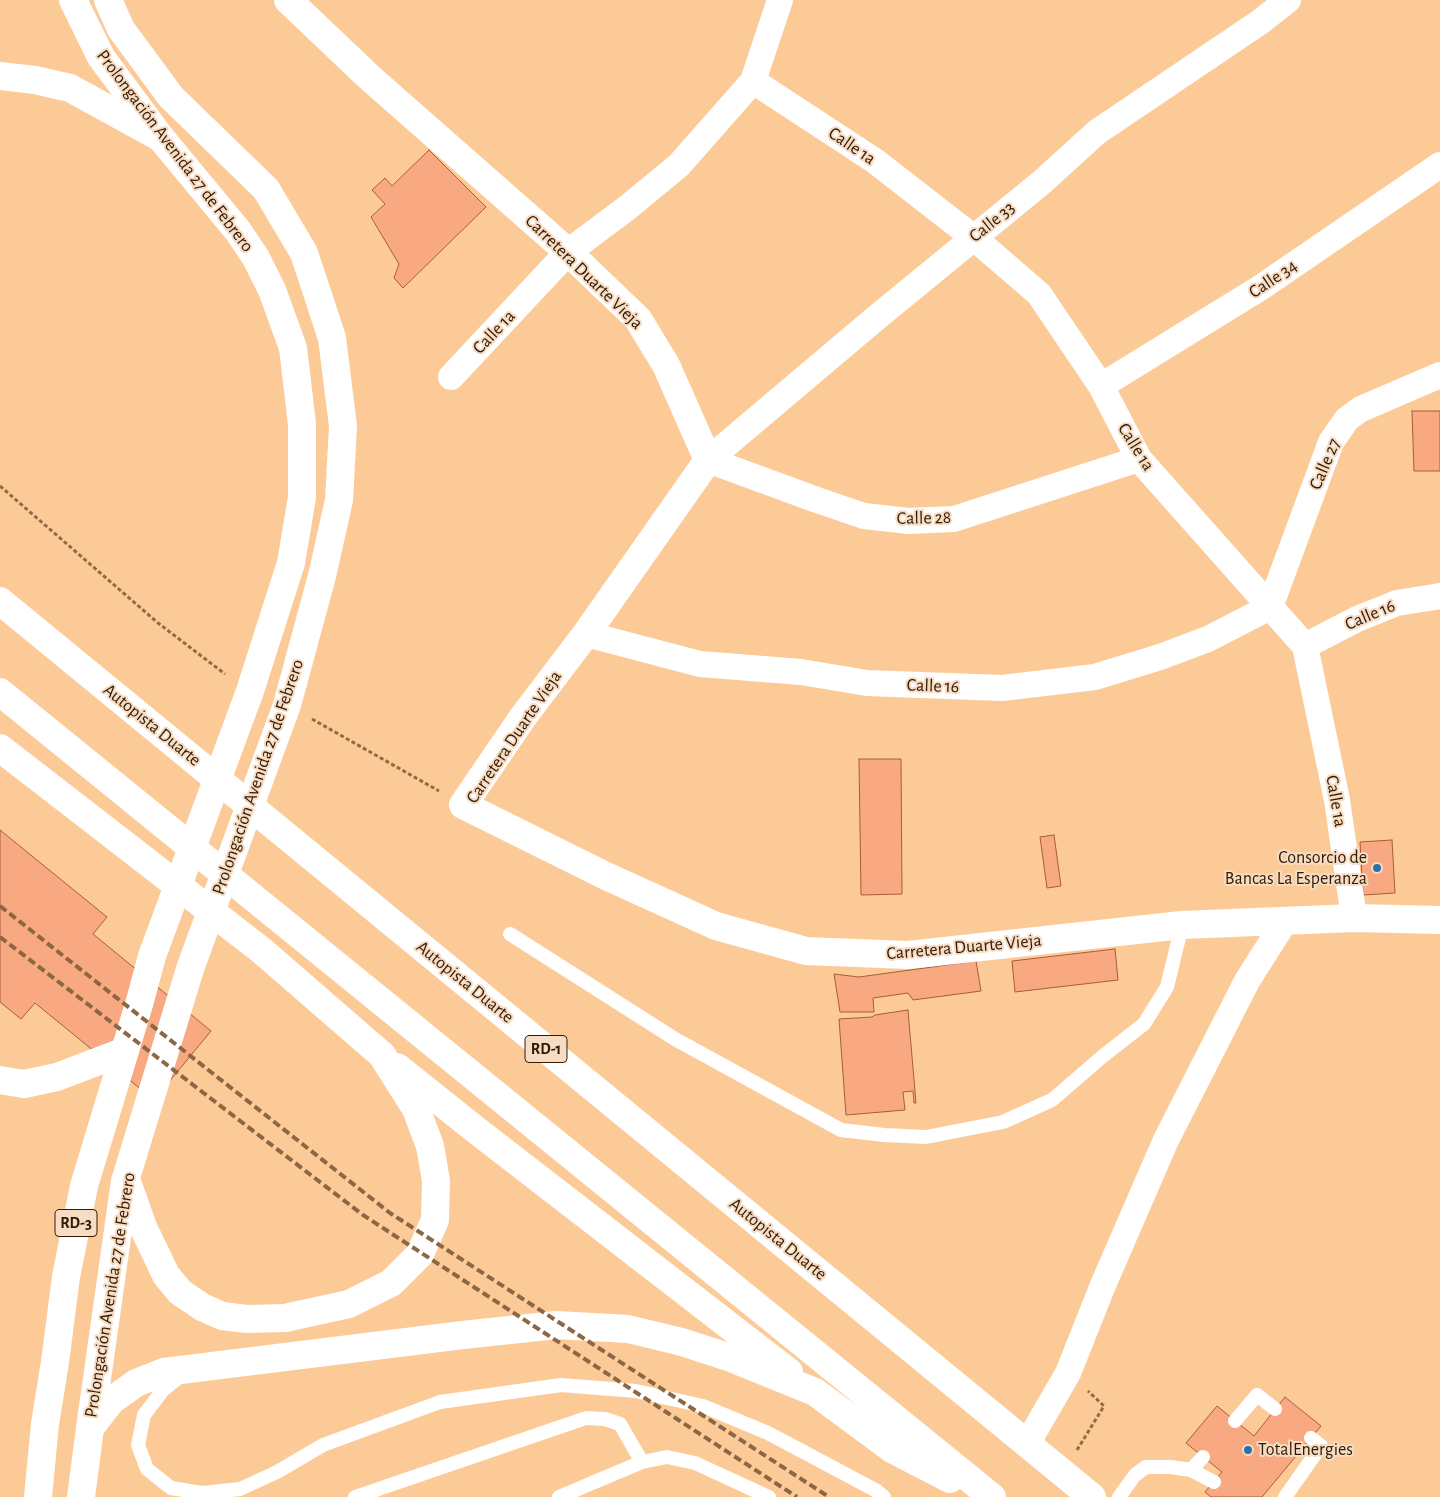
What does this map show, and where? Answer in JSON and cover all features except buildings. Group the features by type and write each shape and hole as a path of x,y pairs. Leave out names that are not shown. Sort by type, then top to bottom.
{"main road":[{"name":"Prolongación Avenida 27 de Febrero","path":"38,1497 45,1424 68,1268 84,1186 152,956 251,687 291,562 302,497 302,424 293,348 272,290 256,258 238,231 161,138 100,57 72,0"},
{"name":"Prolongación Avenida 27 de Febrero","path":"82,1497 90,1428 126,1179 191,966 285,710 322,576 339,500 343,426 332,338 304,253 266,189 171,97 121,29 108,0"},
{"name":"Carretera Duarte Vieja","path":"288,0 369,78 568,252 638,320 666,365 708,460 586,634 523,717 463,805 606,876 716,926 806,951 908,955 1182,925 1354,918 1440,920"},
{"path":"0,76 35,80 70,88 161,138"},
{"path":"0,594 27,623"},
{"name":"Autopista Duarte","path":"0,602 1092,1497"},
{"path":"0,692 992,1497"},
{"path":"0,748 260,950 382,1055 476,1130 815,1392 892,1449 985,1497"},
{"path":"0,762 33,775"},
{"path":"140,1001 177,1011"},
{"path":"0,1080 24,1084 57,1078 125,1051"},
{"path":"126,1179 143,1227 166,1275 180,1292 202,1307 222,1316 247,1319 285,1318 349,1304 391,1283 420,1254 435,1220 436,1181 430,1146 416,1109 382,1055"},
{"path":"90,1428 111,1401 136,1383 164,1372 556,1325 628,1329 682,1342 732,1358 815,1392"}],"street":[{"name":"Calle 1a","path":"452,377 568,252 627,208 679,165 753,81 780,0"},
{"name":"Calle 33","path":"708,460 876,318 1042,182 1097,132 1260,22 1288,0"},
{"name":"Calle 1a","path":"753,81 875,161 974,238 1040,294 1101,386 1139,459 1305,646 1337,800 1354,918"},
{"name":"Calle 34","path":"1101,386 1260,288 1440,164"},
{"name":"Calle 27","path":"1270,606 1331,442 1347,419 1361,408 1440,375"},
{"name":"Calle 28","path":"708,460 864,516 910,522 954,519 1139,459"},
{"name":"Calle 16","path":"1305,646 1357,619 1397,603 1440,596"},
{"name":"Calle 16","path":"586,634 700,664 801,672 868,683 1002,688 1095,677 1208,639 1270,606"},
{"path":"1027,1444 1068,1373 1103,1285 1166,1140 1247,981 1285,921"}],"lane":[{"path":"510,934 675,1039 841,1130 884,1135 926,1136 1003,1122 1052,1100 1144,1024 1167,987 1182,925"},
{"path":"190,1368 163,1390 144,1415 138,1445 147,1469 171,1488 202,1493 240,1489 277,1472 324,1445 440,1402 561,1386 636,1392 703,1406 768,1433 884,1497"},
{"path":"1235,1421 1257,1395 1275,1409"},
{"path":"355,1497 586,1418 605,1419 620,1424 642,1462"},
{"path":"1285,1497 1321,1446 1311,1438"},
{"path":"559,1497 642,1462 667,1457 694,1463 769,1497"},
{"path":"1191,1470 1203,1457"},
{"path":"1119,1497 1135,1475 1146,1467 1171,1467 1191,1470 1214,1482"}],"path":[{"path":"0,486 158,624 224,674"},
{"path":"285,710 463,805"}],"railway":[{"path":"0,906 390,1213 829,1497"},
{"path":"0,937 363,1215 797,1497"}],"place":[{"name":"Consorcio de Bancas La Esperanza","path":"1377,868"},
{"name":"TotalEnergies","path":"1248,1450"}]}
